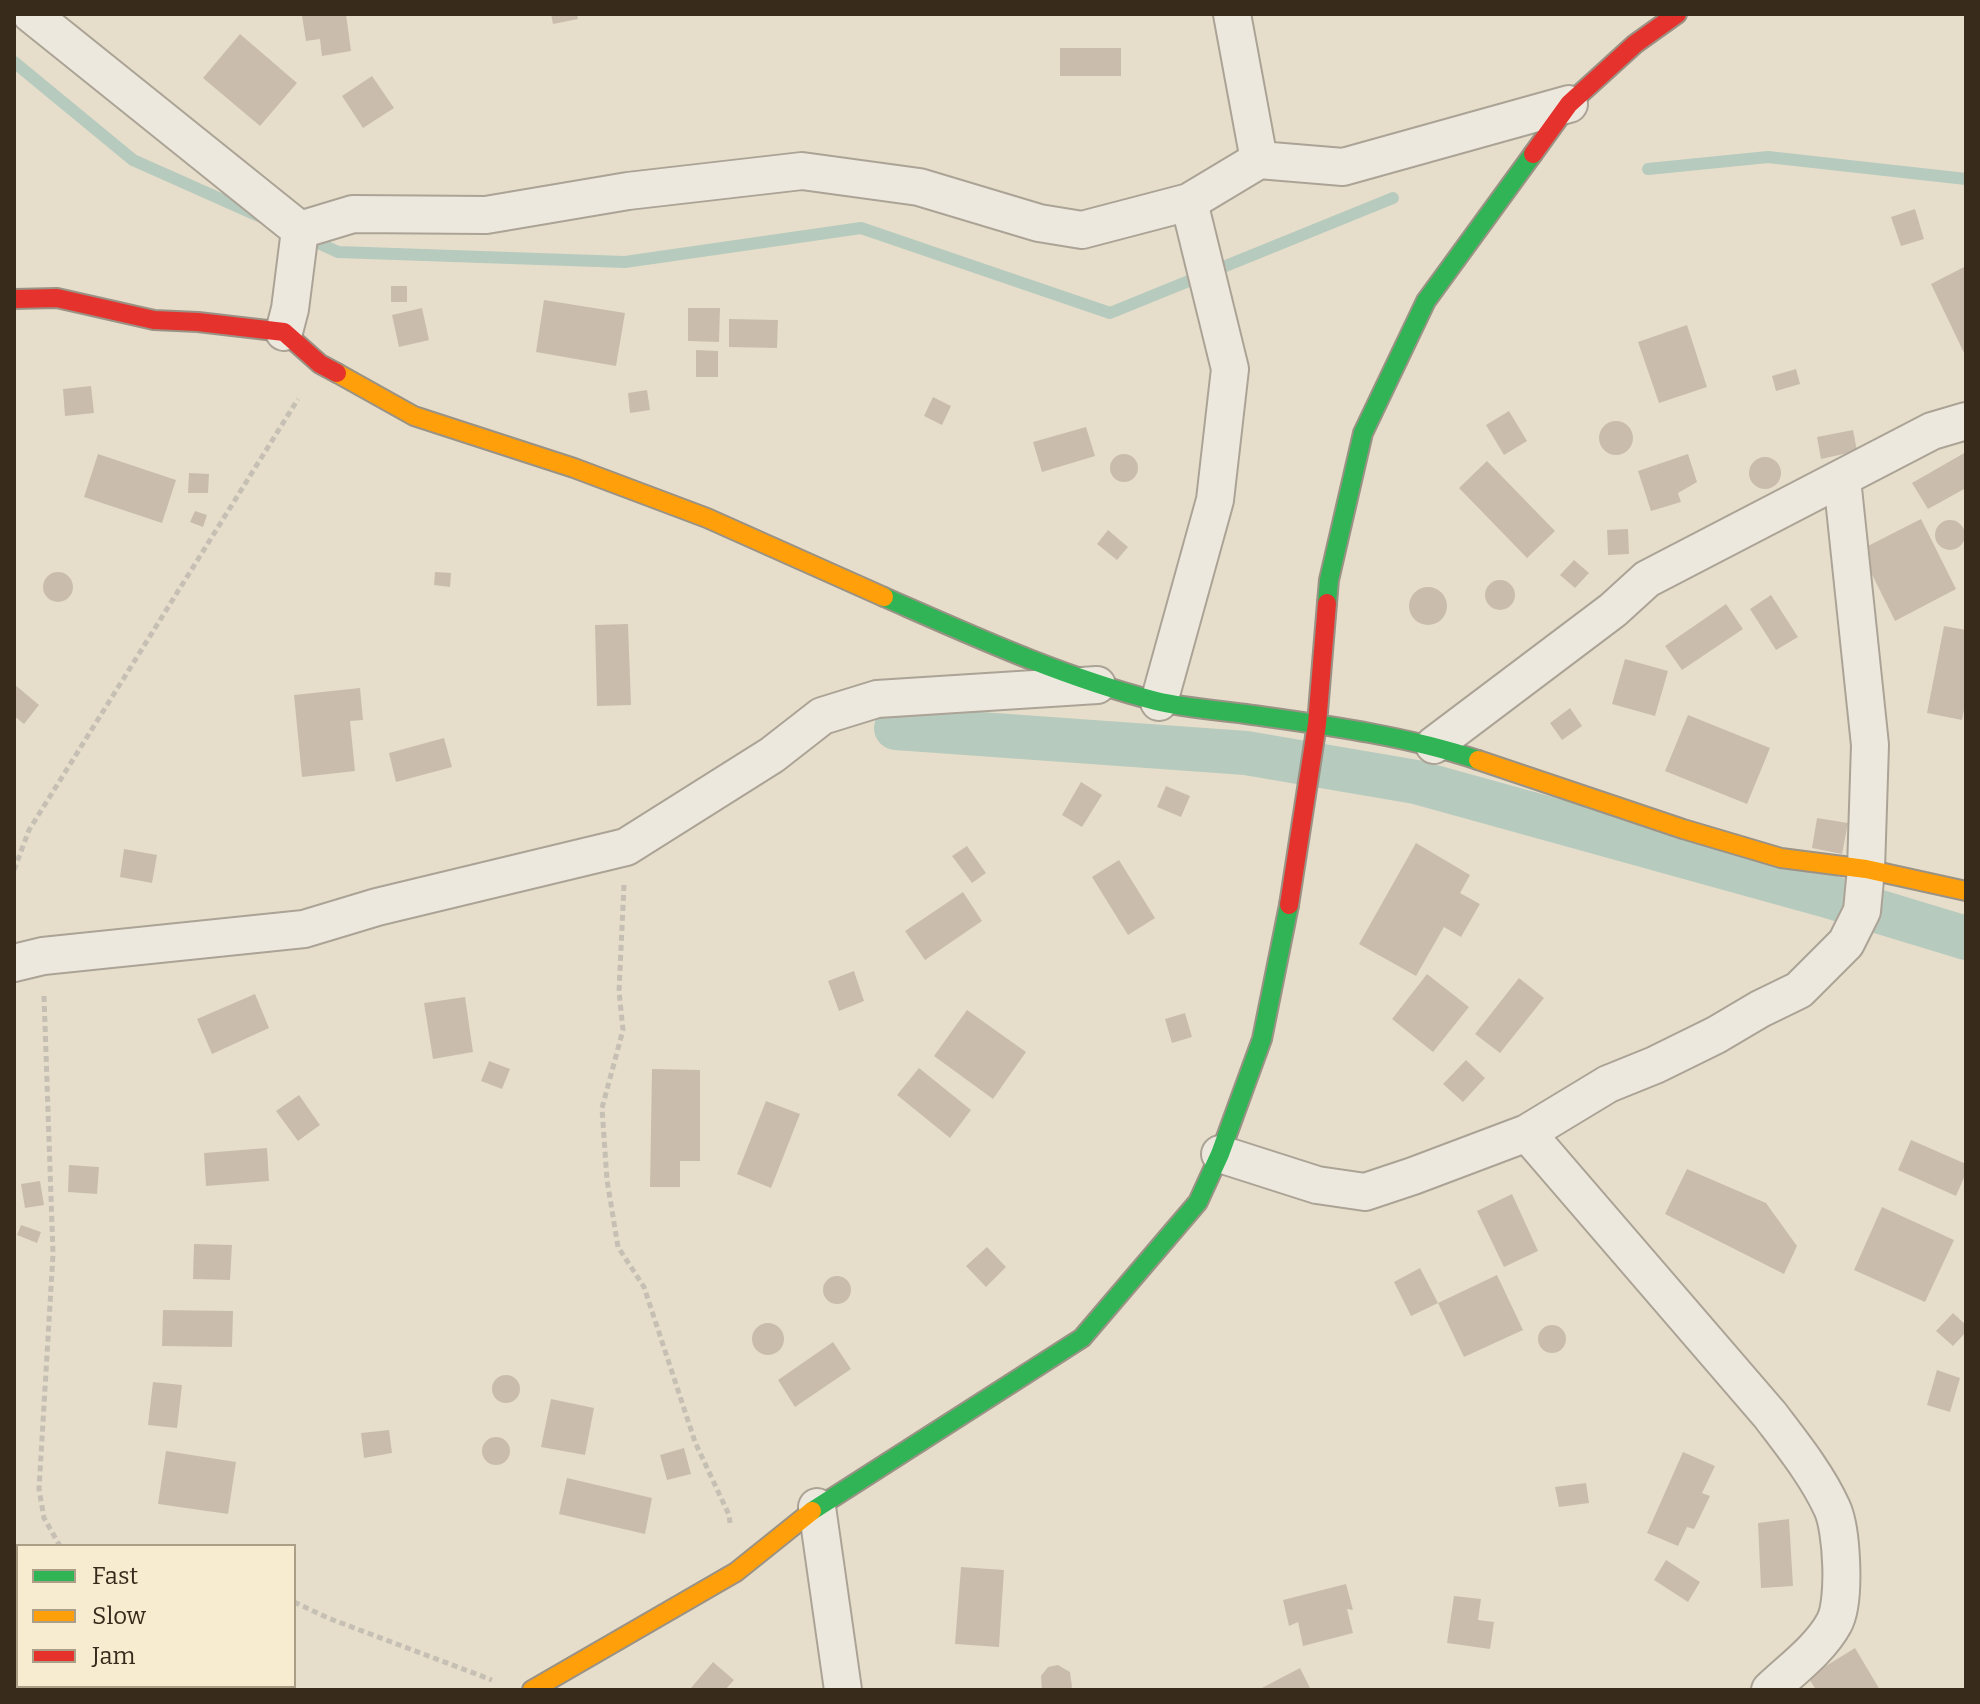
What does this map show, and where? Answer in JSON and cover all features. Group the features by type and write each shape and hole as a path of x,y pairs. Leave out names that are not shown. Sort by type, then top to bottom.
{"street":[{"path":"31,14 300,230"},
{"path":"1232,14 1259,160"},
{"path":"532,1690 736,1572 817,1507 1082,1338 1198,1202 1220,1154 1262,1039 1295,873 1317,724 1329,580 1363,433 1426,301 1569,104 1635,44 1677,14"},
{"path":"300,230 353,214 486,215 628,191 802,171 919,187 1039,223 1082,230 1189,202 1259,160 1343,167 1569,104"},
{"path":"1159,702 1215,500 1230,369 1189,202"},
{"path":"300,230 290,305 320,364 414,416 574,468 707,518 973,636 1101,685 1159,702 1317,724 1434,745 1767,854 1866,869 1966,891"},
{"path":"14,299 57,298 154,320 198,322 290,305"},
{"path":"1434,745 1613,610 1647,579 1932,431 1966,421"},
{"path":"1220,1154 1317,1185 1365,1192 1527,1133 1608,1084 1655,1065 1799,990 1846,943 1862,911 1870,745 1842,479"},
{"path":"28,959 304,929 377,907 626,847 772,755 822,716 877,699 1101,685"},
{"path":"1527,1133 1770,1415 1794,1446 1834,1510 1843,1581 1842,1602 1835,1623 1770,1690"},
{"path":"817,1507 843,1690"}],"path":[{"path":"14,870 29,830 320,364"},
{"path":"626,847 619,991 623,1030 602,1108 607,1180 618,1247 644,1287 695,1442 729,1515 736,1572"},
{"path":"28,959 53,1254 39,1489 44,1518 59,1544"},
{"path":"296,1603 505,1685"}],"building":[{"path":"346,14 351,51 322,56 320,39 306,41 302,16"},
{"path":"551,14 577,14 578,19 553,24"},
{"path":"240,34 297,83 260,126 203,78"},
{"path":"1060,48 1121,48 1121,76 1060,76"},
{"path":"372,76 394,108 363,128 342,96"},
{"path":"1915,209 1924,239 1901,246 1891,217"},
{"path":"1964,267 1966,270 1966,357 1931,284"},
{"path":"391,286 407,286 407,302 391,302"},
{"path":"544,300 625,313 616,366 536,352"},
{"path":"422,308 429,340 399,347 392,315"},
{"path":"688,308 720,308 719,342 688,341"},
{"path":"729,319 778,320 777,348 729,347"},
{"path":"1687,325 1707,387 1659,403 1638,342"},
{"path":"696,350 718,351 718,377 696,377"},
{"path":"1796,369 1800,384 1776,391 1772,376"},
{"path":"91,386 94,413 65,416 63,389"},
{"path":"647,390 650,410 630,413 628,393"},
{"path":"933,397 951,406 942,425 924,416"},
{"path":"1509,411 1527,441 1504,455 1486,425"},
{"path":"1616,421 1628,426 1633,438 1628,450 1616,455 1604,450 1599,438 1604,426"},
{"path":"1086,427 1095,456 1042,472 1033,442"},
{"path":"1853,430 1857,451 1821,459 1817,437"},
{"path":"1966,452 1966,488 1928,509 1912,483"},
{"path":"98,454 176,480 162,523 84,497"},
{"path":"1124,454 1134,458 1138,468 1134,478 1124,482 1114,478 1110,468 1114,458"},
{"path":"1688,454 1697,482 1678,493 1681,502 1651,511 1638,471"},
{"path":"1765,457 1776,462 1781,473 1776,484 1765,489 1754,484 1749,473 1754,462"},
{"path":"1487,461 1555,531 1527,558 1459,488"},
{"path":"189,473 209,474 208,493 188,493"},
{"path":"195,511 207,515 203,527 190,522"},
{"path":"1921,519 1956,589 1895,621 1860,550"},
{"path":"1950,520 1961,524 1965,535 1961,546 1950,550 1939,546 1935,535 1939,524"},
{"path":"1628,529 1629,554 1608,555 1607,530"},
{"path":"1108,530 1128,547 1117,560 1097,544"},
{"path":"1574,560 1589,573 1575,588 1560,575"},
{"path":"58,572 64,573 72,581 72,593 64,601 58,602 52,601 44,593 43,587 44,581 52,573"},
{"path":"435,572 451,573 450,587 434,585"},
{"path":"1500,580 1511,584 1515,595 1511,606 1500,610 1489,606 1485,595 1489,584"},
{"path":"1428,587 1441,593 1447,606 1441,619 1428,625 1415,619 1409,606 1415,593"},
{"path":"1771,595 1798,637 1776,650 1750,609"},
{"path":"1726,604 1743,629 1682,670 1665,646"},
{"path":"628,624 631,705 597,706 595,625"},
{"path":"1944,626 1966,630 1966,700 1962,720 1927,713"},
{"path":"1625,659 1668,671 1655,716 1612,704"},
{"path":"14,684 39,705 24,724 14,716"},
{"path":"360,688 363,720 350,721 355,771 302,777 294,695"},
{"path":"1570,708 1582,726 1562,740 1550,723"},
{"path":"1688,715 1770,748 1747,804 1665,771"},
{"path":"444,738 452,767 396,782 389,753"},
{"path":"1081,782 1102,795 1082,827 1062,815"},
{"path":"1166,786 1190,796 1181,817 1157,807"},
{"path":"1817,818 1848,823 1842,854 1812,848"},
{"path":"1416,843 1470,875 1460,893 1480,904 1461,937 1444,927 1416,976 1359,944"},
{"path":"967,846 986,873 972,883 952,856"},
{"path":"124,849 157,855 152,883 120,877"},
{"path":"1119,860 1155,918 1128,935 1092,877"},
{"path":"963,892 982,921 925,960 905,931"},
{"path":"854,971 864,1001 839,1011 828,981"},
{"path":"1427,974 1469,1007 1433,1052 1392,1019"},
{"path":"1519,978 1544,998 1500,1053 1475,1034"},
{"path":"255,994 269,1028 212,1054 197,1019"},
{"path":"465,997 473,1052 433,1059 424,1003"},
{"path":"967,1010 1026,1052 993,1099 934,1056"},
{"path":"1185,1013 1192,1037 1172,1043 1165,1019"},
{"path":"1466,1060 1485,1078 1463,1102 1443,1084"},
{"path":"489,1061 510,1069 502,1089 481,1081"},
{"path":"919,1068 971,1110 950,1138 897,1095"},
{"path":"652,1069 700,1070 700,1161 680,1161 680,1187 650,1187"},
{"path":"299,1095 320,1125 298,1141 276,1111"},
{"path":"766,1101 800,1114 771,1188 737,1174"},
{"path":"1911,1140 1966,1164 1966,1173 1956,1196 1898,1170"},
{"path":"267,1148 269,1181 206,1186 204,1153"},
{"path":"69,1165 99,1167 97,1194 68,1192"},
{"path":"1687,1169 1766,1203 1797,1246 1784,1274 1665,1214"},
{"path":"40,1181 44,1205 25,1208 21,1184"},
{"path":"1512,1194 1538,1251 1504,1267 1477,1211"},
{"path":"1882,1207 1954,1240 1925,1302 1854,1270"},
{"path":"21,1225 41,1232 37,1243 17,1235"},
{"path":"194,1244 232,1245 230,1280 193,1279"},
{"path":"987,1247 1006,1267 986,1287 966,1266"},
{"path":"1420,1268 1438,1303 1411,1316 1394,1282"},
{"path":"1497,1275 1523,1330 1464,1357 1438,1303"},
{"path":"837,1276 847,1280 851,1290 847,1300 837,1304 827,1300 823,1290 827,1280"},
{"path":"163,1310 233,1311 232,1347 162,1346"},
{"path":"1953,1313 1966,1325 1966,1332 1953,1346 1936,1331"},
{"path":"768,1323 779,1328 784,1339 779,1350 768,1355 757,1350 752,1339 757,1328"},
{"path":"1552,1325 1562,1329 1566,1339 1562,1349 1552,1353 1542,1349 1538,1339 1542,1329"},
{"path":"833,1342 851,1369 795,1407 778,1380"},
{"path":"1937,1370 1960,1378 1950,1412 1927,1405"},
{"path":"506,1375 516,1379 520,1389 516,1399 506,1403 496,1399 492,1389 496,1379"},
{"path":"153,1382 182,1385 177,1428 148,1425"},
{"path":"551,1399 594,1408 585,1455 541,1447"},
{"path":"389,1430 392,1453 364,1458 361,1433"},
{"path":"496,1437 506,1441 510,1451 506,1461 496,1465 486,1461 482,1451 486,1441"},
{"path":"684,1448 691,1474 667,1480 660,1455"},
{"path":"166,1451 236,1462 228,1514 158,1504"},
{"path":"1683,1452 1715,1466 1702,1493 1710,1496 1694,1529 1687,1527 1678,1546 1647,1533"},
{"path":"567,1478 652,1498 645,1534 559,1514"},
{"path":"1586,1483 1589,1503 1559,1507 1555,1487"},
{"path":"1789,1519 1793,1586 1761,1588 1758,1523"},
{"path":"1666,1560 1700,1582 1688,1602 1654,1580"},
{"path":"961,1567 1004,1570 999,1647 955,1644"},
{"path":"1346,1584 1353,1610 1347,1609 1353,1633 1303,1646 1298,1622 1289,1626 1283,1600"},
{"path":"1454,1596 1481,1599 1478,1620 1494,1622 1490,1649 1447,1643"},
{"path":"1855,1648 1880,1690 1816,1690 1808,1677"},
{"path":"713,1662 734,1680 725,1690 693,1690 691,1688"},
{"path":"1058,1665 1070,1672 1072,1687 1070,1690 1042,1690 1041,1676 1048,1667"},
{"path":"1300,1668 1311,1690 1258,1690"}],"waterway":[{"path":"14,62 133,160 261,217"},
{"path":"1648,169 1768,157 1966,179"},
{"path":"303,236 338,252 625,262 861,228 1110,313 1393,198"},
{"path":"896,728 1246,753 1416,782 1824,895 1966,938"}],"traffic: fast":[{"path":"1327,603 1329,580 1363,433 1426,301 1533,154"},
{"path":"884,597 1052,668 1156,701 1363,732 1478,760"},
{"path":"812,1511 1082,1338 1198,1202 1220,1154 1262,1039 1289,905"}],"traffic: slow":[{"path":"337,373 414,416 574,468 707,518 884,597"},
{"path":"1478,760 1683,829 1781,858 1866,869 1966,891"},
{"path":"532,1690 736,1572 812,1511"}],"traffic: jam":[{"path":"1533,154 1569,104 1635,44 1677,14"},
{"path":"14,299 57,298 154,320 284,332 320,364 337,373"},
{"path":"1289,905 1317,724 1327,603"}]}
